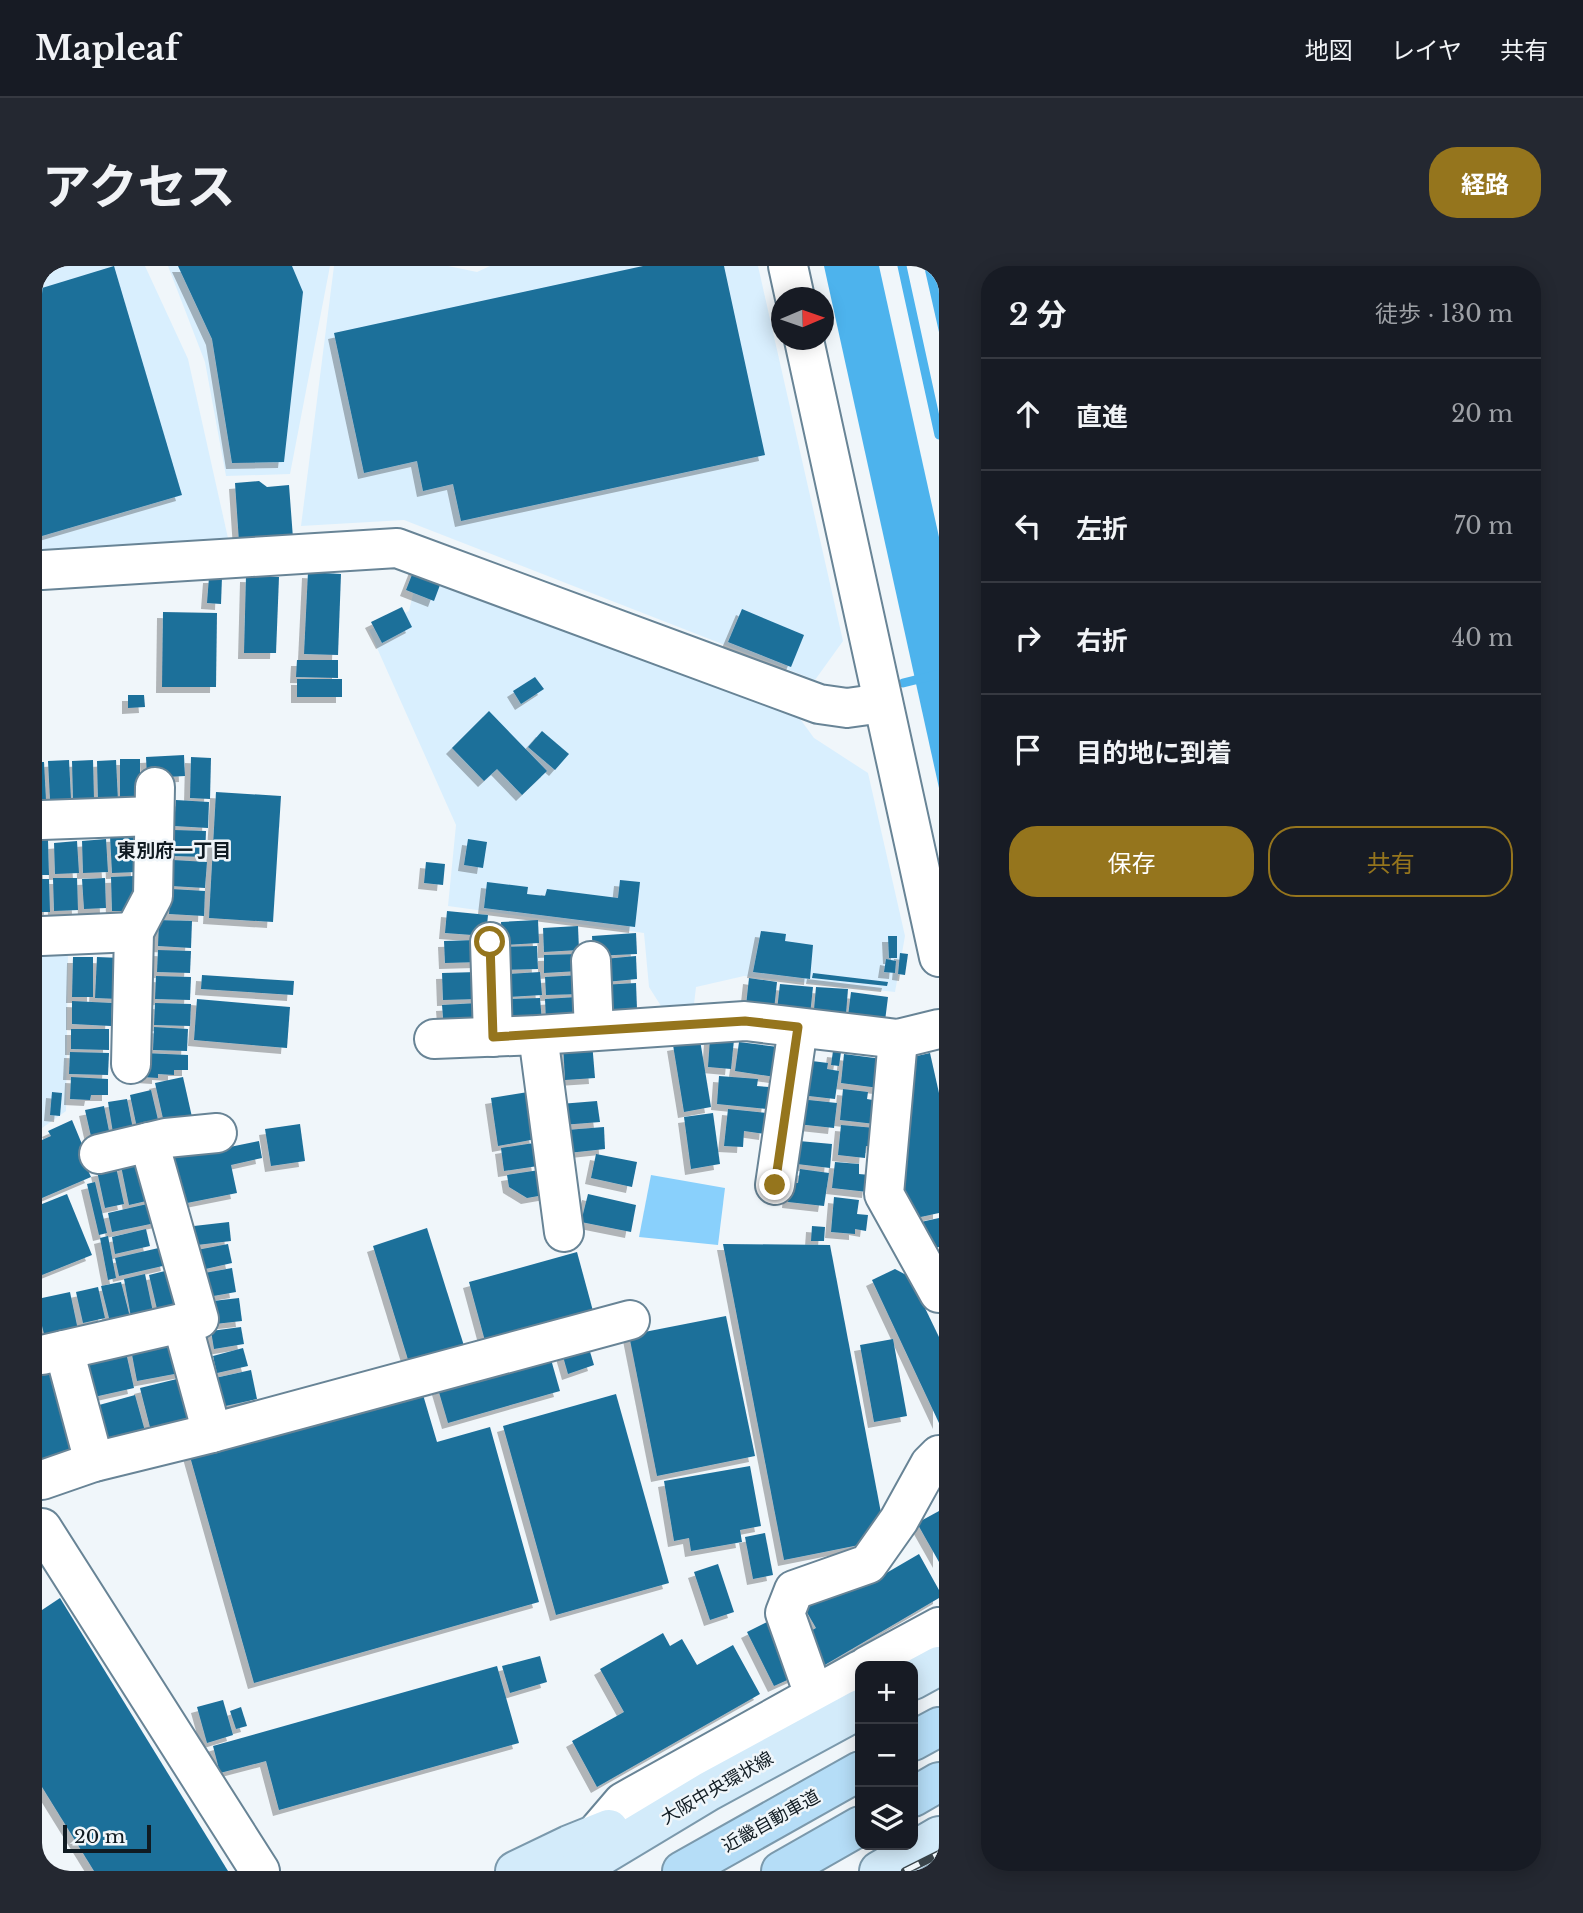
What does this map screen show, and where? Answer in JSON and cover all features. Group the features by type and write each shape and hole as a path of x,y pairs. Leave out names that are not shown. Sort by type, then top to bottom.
{"highway":[{"path":"918,1738 939,1727"},
{"name":"近畿自動車道","path":"682,1871 855,1774"},
{"path":"918,1794 939,1782"},
{"path":"781,1871 855,1829"}],"main road":[{"path":"918,1677 939,1666"},
{"name":"大阪中央環状線","path":"516,1871 575,1856 709,1791 855,1712"},
{"path":"879,1871 939,1836"}],"street":[{"path":"788,266 793,287"},
{"path":"806,350 939,957"},
{"path":"42,570 397,548 819,704 847,708 883,702"},
{"path":"42,820 155,802 153,896 134,932 131,1065"},
{"path":"42,936 134,932"},
{"path":"490,942 493,1037"},
{"path":"590,961 594,1031"},
{"path":"434,1040 745,1021 898,1039 939,1029"},
{"path":"775,1185 798,1027"},
{"path":"538,1035 564,1232"},
{"path":"898,1039 884,1194 939,1293"},
{"path":"99,1154 166,1138 217,1133"},
{"path":"94,1462 53,1353 199,1319 149,1142"},
{"path":"42,1480 94,1462 212,1433 630,1320"},
{"path":"182,1323 212,1433"},
{"path":"814,1695 785,1613 794,1590 869,1564 899,1520 930,1464 939,1455"},
{"path":"42,1528 260,1871"},
{"path":"876,1661 939,1627"},
{"path":"575,1856 623,1802 855,1673"}],"shaded area":[{"path":"42,266 145,266 188,359 230,547 42,559"},
{"path":"168,266 330,266 290,474 226,476 205,362"},
{"path":"334,266 448,266 477,272 490,266 758,266 771,323 771,350 777,350 843,641 815,680 404,520 301,526"},
{"path":"824,266 879,266 939,537 939,788 834,311 834,287 829,287"},
{"path":"924,266 939,266 939,332"},
{"path":"418,573 798,716 814,738 868,773 905,936 895,992 744,976 696,987 693,1013 666,1014 649,987 644,933 448,906 456,825 369,630 409,611"},
{"path":"68,953 66,1111 42,1128 42,954"},
{"path":"651,1175 725,1188 718,1245 639,1237"}],"building":[{"path":"114,266 182,495 42,536 42,288"},
{"path":"178,266 292,266 303,292 284,462 232,463 212,339"},
{"path":"643,266 724,266 765,455 461,521 453,484 423,491 417,461 364,473 334,333"},
{"path":"259,481 267,487 289,485 293,538 239,542 235,483"},
{"path":"415,567 443,577 434,601 406,590"},
{"path":"308,572 341,574 338,655 304,654"},
{"path":"246,576 279,577 276,653 244,653"},
{"path":"209,577 222,577 221,604 207,603"},
{"path":"402,607 412,627 382,643 371,622"},
{"path":"742,609 804,635 791,667 728,642"},
{"path":"163,612 217,613 216,687 162,687"},
{"path":"297,660 338,660 338,678 296,677"},
{"path":"535,677 544,689 521,704 513,691"},
{"path":"297,679 342,679 342,697 297,697"},
{"path":"128,695 144,695 145,707 128,708"},
{"path":"489,711 547,771 522,795 497,769 484,781 452,748"},
{"path":"542,731 569,754 555,770 528,747"},
{"path":"184,755 185,776 147,778 146,757"},
{"path":"191,757 211,758 210,799 190,798"},
{"path":"120,759 140,759 140,800 120,799"},
{"path":"69,760 71,799 50,800 48,761"},
{"path":"93,760 94,799 73,799 72,761"},
{"path":"116,760 118,801 98,801 97,761"},
{"path":"44,762 46,800 42,800"},
{"path":"216,792 281,796 273,922 209,918"},
{"path":"176,800 209,802 208,828 174,826"},
{"path":"174,830 206,831 205,857 173,856"},
{"path":"136,835 137,872 112,873 110,836"},
{"path":"106,839 108,872 83,873 82,841"},
{"path":"468,839 487,842 483,868 464,865"},
{"path":"42,840 48,840 49,875 42,875"},
{"path":"77,841 79,873 55,874 54,843"},
{"path":"173,860 207,862 205,888 171,886"},
{"path":"426,862 445,864 443,885 424,883"},
{"path":"134,876 134,911 112,911 111,877"},
{"path":"53,878 77,878 78,910 54,911"},
{"path":"105,878 106,908 84,909 82,879"},
{"path":"42,879 49,879 50,912 42,912"},
{"path":"620,880 640,882 635,927 484,908 487,882 528,887 527,894 545,896 547,889 618,898"},
{"path":"171,889 205,891 204,916 169,914"},
{"path":"447,911 488,915 486,936 445,933"},
{"path":"159,920 192,921 191,948 158,946"},
{"path":"538,920 539,943 502,945 501,922"},
{"path":"578,926 579,950 544,952 543,928"},
{"path":"761,931 786,934 785,941 813,945 810,979 753,972"},
{"path":"636,933 637,954 593,956 592,936"},
{"path":"888,936 897,936 897,958 889,958"},
{"path":"479,940 480,962 445,963 444,941"},
{"path":"537,946 538,969 503,970 502,947"},
{"path":"158,950 191,951 190,973 157,972"},
{"path":"900,953 908,954 905,975 898,974"},
{"path":"579,954 579,971 544,973 544,955"},
{"path":"636,956 637,979 606,982 604,959"},
{"path":"73,957 93,957 93,997 72,997"},
{"path":"97,957 121,958 119,999 95,998"},
{"path":"886,959 896,961 895,973 884,972"},
{"path":"477,972 478,999 443,1000 442,973"},
{"path":"540,972 542,995 508,997 506,974"},
{"path":"813,973 888,982 887,986 812,978"},
{"path":"202,975 294,981 293,995 201,989"},
{"path":"581,975 582,994 546,995 545,977"},
{"path":"156,976 191,977 190,1000 155,999"},
{"path":"749,978 777,982 774,1010 745,1015"},
{"path":"636,983 637,1009 603,1011 602,985"},
{"path":"780,984 813,987 810,1015 776,1018"},
{"path":"816,987 848,989 846,1014 813,1021"},
{"path":"851,992 888,997 884,1029 847,1024"},
{"path":"577,997 578,1020 546,1021 545,999"},
{"path":"540,998 542,1022 511,1023 510,999"},
{"path":"197,999 290,1007 287,1048 194,1040"},
{"path":"72,1001 112,1003 111,1026 72,1024"},
{"path":"155,1003 191,1004 190,1026 154,1025"},
{"path":"478,1003 479,1027 444,1029 442,1005"},
{"path":"154,1027 188,1029 187,1051 153,1050"},
{"path":"71,1029 109,1029 109,1050 71,1049"},
{"path":"710,1038 734,1040 731,1069 708,1067"},
{"path":"700,1040 711,1107 684,1112 673,1045"},
{"path":"592,1042 595,1078 565,1080 563,1044"},
{"path":"739,1042 778,1047 775,1077 735,1071"},
{"path":"833,1051 841,1052 839,1066 831,1065"},
{"path":"70,1052 109,1053 108,1075 69,1074"},
{"path":"143,1053 188,1055 188,1070 174,1070 174,1075 158,1074 158,1078 142,1077"},
{"path":"930,1053 939,1093 939,1213 907,1220 895,1168 908,1058"},
{"path":"844,1054 882,1059 879,1088 841,1083"},
{"path":"804,1060 828,1063 827,1069 839,1071 835,1099 800,1095"},
{"path":"719,1076 758,1079 757,1086 769,1087 767,1109 717,1104"},
{"path":"71,1077 108,1079 108,1095 91,1095 90,1100 70,1099"},
{"path":"183,1077 192,1117 164,1123 155,1083"},
{"path":"843,1089 868,1092 867,1099 878,1101 875,1124 840,1120"},
{"path":"151,1090 159,1124 137,1128 130,1095"},
{"path":"52,1092 62,1093 60,1116 50,1115"},
{"path":"528,1092 536,1139 498,1146 491,1098"},
{"path":"127,1099 133,1129 113,1133 108,1102"},
{"path":"799,1099 837,1103 834,1128 797,1124"},
{"path":"597,1101 600,1122 562,1125 560,1104"},
{"path":"104,1106 111,1141 93,1145 85,1110"},
{"path":"728,1109 767,1113 765,1134 744,1131 743,1147 724,1146"},
{"path":"713,1113 720,1164 691,1169 684,1117"},
{"path":"72,1120 84,1149 79,1151 91,1177 42,1198 42,1140 51,1136 48,1131"},
{"path":"300,1124 305,1161 271,1166 265,1129"},
{"path":"841,1125 875,1128 872,1147 866,1146 865,1158 838,1155"},
{"path":"604,1127 605,1149 568,1153 566,1130"},
{"path":"259,1141 262,1158 231,1165 237,1193 182,1204 171,1151 220,1149"},
{"path":"799,1141 832,1144 830,1168 797,1164"},
{"path":"534,1143 538,1166 504,1171 501,1148"},
{"path":"596,1154 637,1162 632,1187 591,1178"},
{"path":"141,1161 155,1199 129,1205 121,1166"},
{"path":"835,1162 859,1164 859,1174 870,1175 868,1192 832,1188"},
{"path":"116,1167 124,1204 105,1208 97,1171"},
{"path":"546,1169 550,1194 527,1198 509,1187 507,1175"},
{"path":"800,1169 829,1173 824,1206 788,1202 790,1183 798,1183"},
{"path":"95,1182 107,1233 99,1235 87,1184"},
{"path":"67,1194 92,1255 42,1275 42,1204"},
{"path":"588,1194 636,1205 631,1232 581,1222"},
{"path":"834,1197 859,1200 857,1214 868,1215 866,1231 855,1229 855,1234 831,1232"},
{"path":"156,1202 160,1222 112,1232 108,1213"},
{"path":"939,1218 939,1247 924,1250 907,1225"},
{"path":"229,1222 231,1241 197,1245 194,1226"},
{"path":"812,1226 825,1227 824,1241 811,1241"},
{"path":"427,1228 465,1349 410,1366 373,1246"},
{"path":"146,1229 150,1246 115,1254 112,1237"},
{"path":"108,1236 116,1278 108,1280 100,1238"},
{"path":"228,1244 232,1263 201,1270 197,1250"},
{"path":"723,1244 830,1245 882,1518 869,1543 784,1560"},
{"path":"163,1247 167,1265 119,1276 115,1258"},
{"path":"577,1252 593,1311 485,1341 469,1282"},
{"path":"232,1268 236,1292 202,1298 199,1274"},
{"path":"895,1269 910,1277 939,1337 939,1423 872,1280"},
{"path":"169,1270 176,1305 157,1309 149,1275"},
{"path":"145,1274 153,1312 131,1317 124,1279"},
{"path":"121,1282 130,1317 110,1322 101,1286"},
{"path":"98,1287 105,1318 83,1323 76,1292"},
{"path":"70,1292 78,1330 45,1338 42,1298"},
{"path":"239,1298 242,1321 215,1324 213,1301"},
{"path":"726,1316 755,1456 657,1476 629,1335"},
{"path":"241,1327 244,1344 214,1349 211,1331"},
{"path":"166,1337 168,1347 181,1345 185,1372 137,1381 130,1344"},
{"path":"893,1339 907,1416 874,1422 860,1345"},
{"path":"588,1345 594,1365 568,1374 562,1353"},
{"path":"125,1348 134,1388 94,1397 85,1357"},
{"path":"243,1348 248,1366 217,1373 213,1356"},
{"path":"550,1356 560,1391 448,1423 438,1389"},
{"path":"57,1366 77,1455 42,1463 42,1370"},
{"path":"251,1370 257,1399 221,1407 215,1378"},
{"path":"185,1377 196,1423 152,1435 140,1388"},
{"path":"421,1388 437,1442 490,1427 539,1602 254,1683 189,1453"},
{"path":"616,1394 669,1583 556,1615 503,1426"},
{"path":"135,1395 148,1442 106,1454 92,1407"},
{"path":"750,1466 761,1526 740,1530 742,1542 691,1551 689,1538 674,1541 664,1481"},
{"path":"939,1511 939,1562 917,1523"},
{"path":"765,1533 773,1575 753,1579 745,1537"},
{"path":"919,1554 939,1590 939,1598 823,1666 805,1634 816,1628 805,1609 860,1578 864,1586"},
{"path":"718,1564 734,1612 710,1620 694,1572"},
{"path":"60,1598 228,1871 94,1871 42,1787 42,1610"},
{"path":"767,1622 794,1677 774,1686 747,1632"},
{"path":"663,1633 670,1646 682,1639 697,1665 733,1645 760,1694 597,1787 572,1741 624,1712 600,1669"},
{"path":"540,1656 547,1682 510,1693 502,1666"},
{"path":"497,1666 519,1743 279,1810 266,1761 220,1773 213,1746"},
{"path":"223,1700 233,1735 207,1743 197,1707"},
{"path":"241,1707 247,1726 236,1729 230,1711"}],"waterway":[{"path":"902,266 939,435"},
{"path":"903,683 939,674"}],"railway":[{"path":"905,1871 939,1854"}],"district":[{"name":"東別府一丁目","path":"174,850"}],"route":[{"path":"490,942 493,1037 745,1021 798,1027 775,1185"}]}
